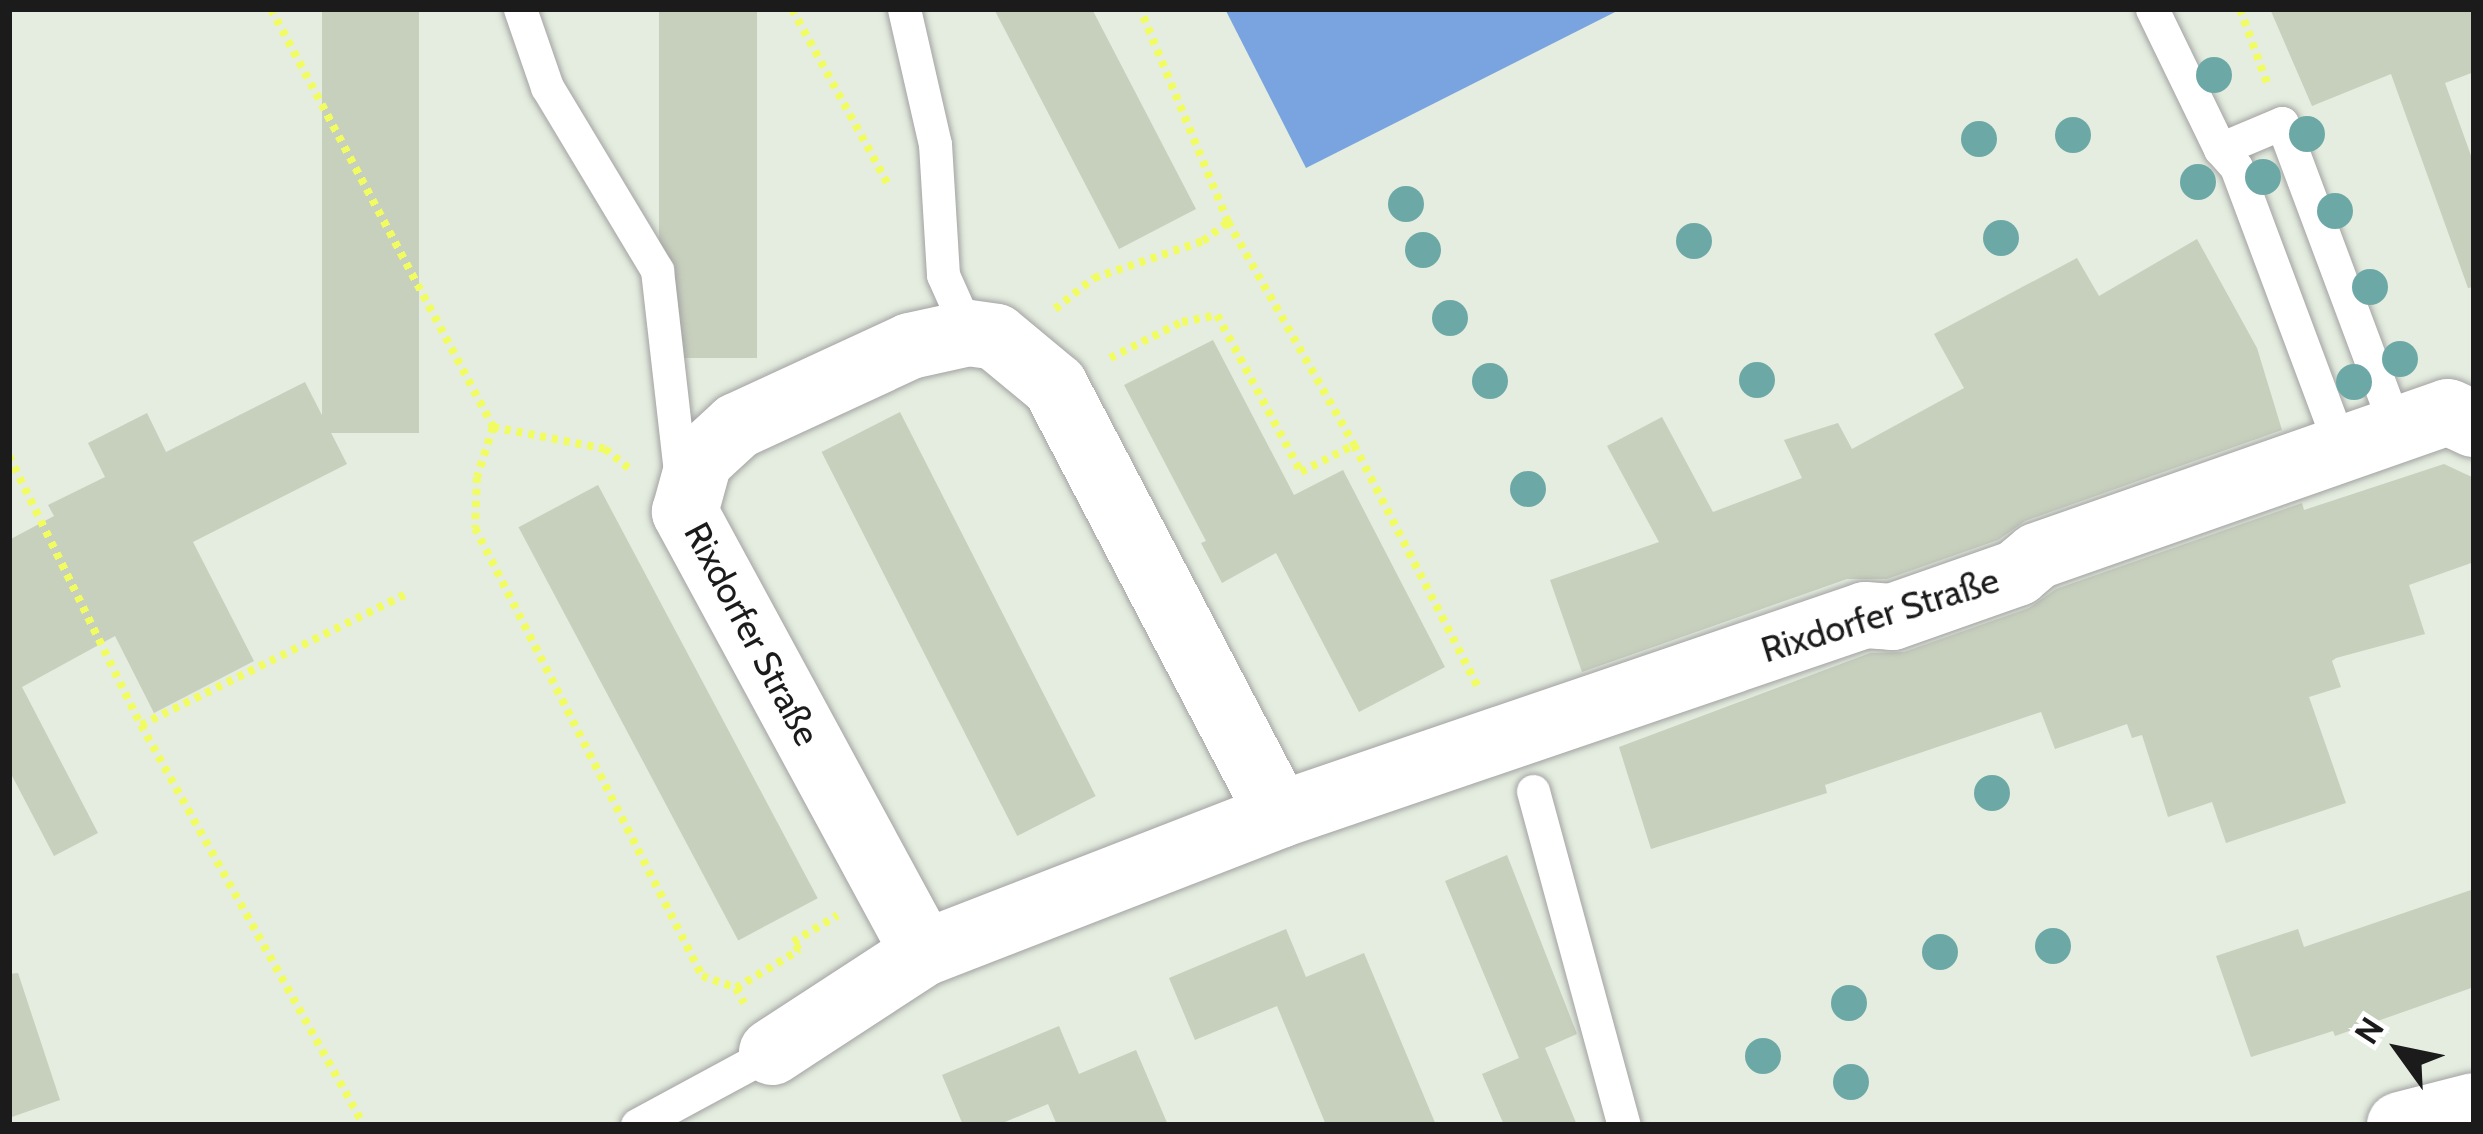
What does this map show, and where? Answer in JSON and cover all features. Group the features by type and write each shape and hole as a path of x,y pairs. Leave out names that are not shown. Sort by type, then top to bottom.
{"street":[{"name":"Rixdorfer Straße","path":"924,953 685,512 699,461 737,426 910,346 1014,357"},
{"path":"1014,357 1279,814"},
{"name":"Rixdorfer Straße","path":"772,1052 924,953 1279,814 1519,766 1864,615 1892,617 2017,573 2037,556 2448,412 2474,425"},
{"path":"2400,1125 2453,1107 2474,1106"}],"lane":[{"path":"520,9 547,87 657,270 685,512"},
{"path":"904,9 935,144 943,275 1014,357"},
{"path":"2152,9 2220,149 2236,167 2370,440"},
{"path":"2220,149 2282,123 2370,440"},
{"path":"1519,766 1624,1125"},
{"path":"637,1125 772,1052"}],"path":[{"path":"271,9 494,428 477,477 475,528 702,976 736,988 772,1052"},
{"path":"792,9 896,198"},
{"path":"1140,9 1228,222 1354,445 1519,766"},
{"path":"2240,9 2282,123"},
{"path":"1014,357 1061,302 1094,278 1203,241 1228,222"},
{"path":"1014,357 1217,315 1301,472 1354,445"},
{"path":"494,428 604,449 685,512"},
{"path":"9,455 141,725 364,1125"},
{"path":"141,725 410,592"},
{"path":"736,988 799,950 793,942 887,885"}],"shaded area":[{"path":"1225,9 1621,9 1306,168"}],"building":[{"path":"322,9 419,9 419,433 322,433"},
{"path":"659,9 757,9 757,358 659,358"},
{"path":"994,9 1092,9 1196,209 1119,249"},
{"path":"2270,9 2474,9 2474,72 2445,83 2474,164 2474,287 2468,288 2391,74 2312,106"},
{"path":"2197,239 2257,348 2282,430 2025,521 1998,540 1887,579 1847,579 1582,672 1550,580 1659,542 1607,446 1662,417 1713,512 1802,478 1784,440 1838,423 1852,449 1964,388 1934,334 2077,258 2099,296"},
{"path":"1213,340 1294,495 1343,470 1445,667 1359,712 1276,553 1222,583 1201,543 1206,541 1124,385"},
{"path":"305,382 347,464 193,542 254,661 154,713 115,636 22,687 98,833 54,856 9,770 9,540 54,516 48,505 105,477 88,443 147,413 166,452"},
{"path":"900,412 1096,796 1017,836 822,452"},
{"path":"2444,464 2474,478 2474,562 2409,585 2425,634 2336,658 2332,661 2341,687 2309,697 2346,803 2226,843 2212,802 2168,817 2142,735 2132,738 2127,724 2055,749 2041,712 1825,785 1827,793 1651,849 1619,747 1870,653 1904,652 2029,608 2056,589 2302,503 2304,510"},
{"path":"598,485 818,898 738,940 519,527"},
{"path":"1507,855 1577,1034 1545,1048 1577,1125 1504,1125 1482,1074 1519,1058 1445,881"},
{"path":"2474,889 2474,987 2335,1036 2333,1031 2251,1057 2216,956 2298,929 2304,947"},
{"path":"1286,929 1306,977 1364,953 1436,1125 1326,1125 1277,1006 1195,1040 1169,978"},
{"path":"18,973 60,1100 9,1118 9,974"},
{"path":"1059,1026 1079,1074 1136,1050 1168,1125 1057,1125 1048,1104 998,1125 963,1125 942,1075"}]}
